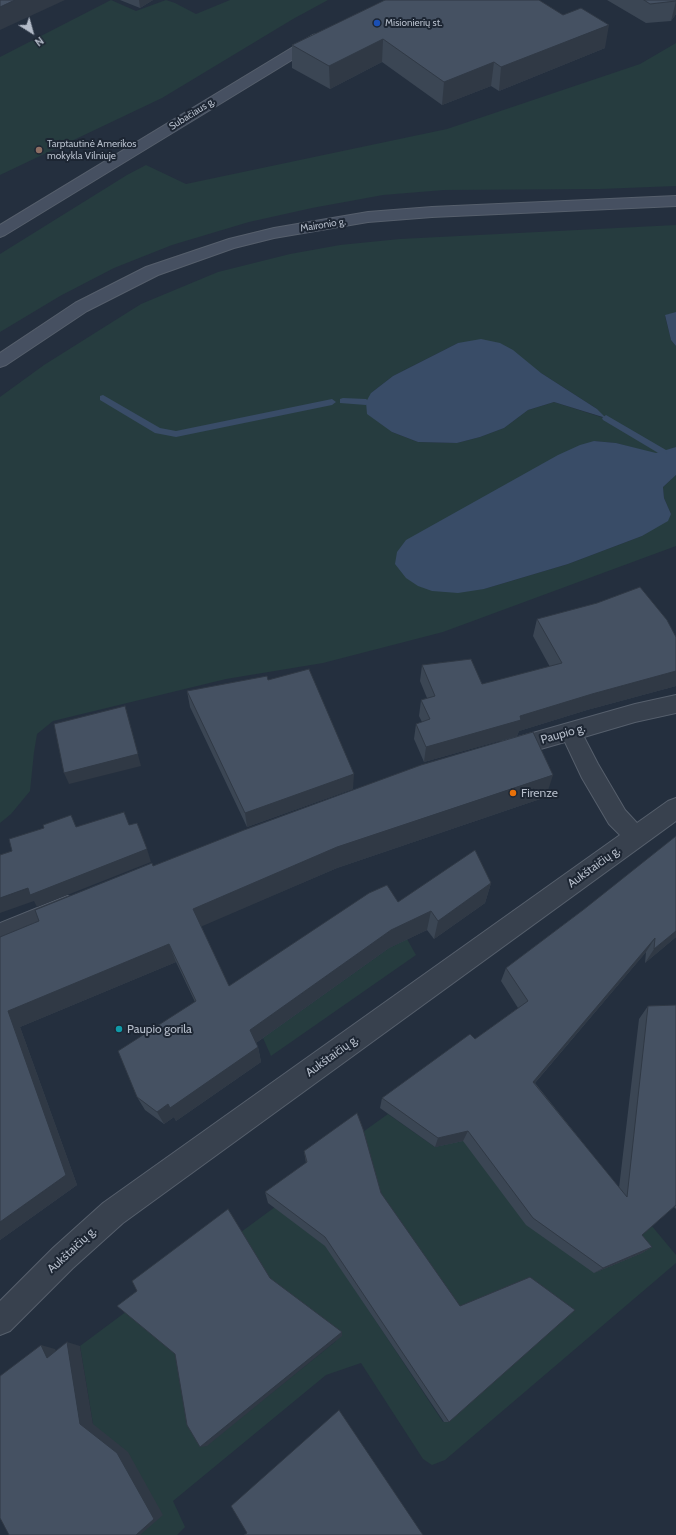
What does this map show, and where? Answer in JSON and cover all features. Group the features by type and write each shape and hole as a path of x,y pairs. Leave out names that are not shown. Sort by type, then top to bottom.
{"main road":[{"name":"Subačiaus g.","path":"0,232 329,32"},
{"name":"Maironio g.","path":"0,361 81,307 152,271 229,244 274,233 368,217 432,212 676,201"}],"street":[{"name":"Paupio g.","path":"487,755 635,713 676,704"},
{"path":"570,732 590,771 617,817 636,837"},
{"name":"Aukštaičių g.","path":"0,1320 63,1258 113,1213 676,808"},
{"path":"0,934 86,899"}],"green space":[{"path":"111,0 136,11 166,0 196,14 230,0 328,0 293,19 162,98 0,175 0,57"},
{"path":"676,43 676,186 600,189 444,190 383,195 312,208 249,222 172,245 114,268 60,296 0,332 0,254 127,175 146,165 186,184 447,129 640,64"},
{"path":"676,225 676,312 665,316 671,340 676,346 676,447 656,454 616,443 594,441 484,589 568,564 642,536 671,514 664,498 663,487 676,475 676,546 443,632 323,663 226,679 53,721 37,734 30,791 11,814 0,823 0,397 44,365 141,304 218,272 290,254 340,245 400,239","holes":["458,343 541,373 597,409 604,418 554,402 528,410 504,428 480,437 457,443 418,442 392,432 371,393 393,376"]},
{"path":"407,939 416,955 271,1056 263,1038 389,948"},
{"path":"388,1114 435,1147 463,1140 632,1242 651,1225 676,1255 676,1263 445,1460 432,1465 423,1459 361,1363 326,1375 173,1501 185,1527 177,1535 140,1535 93,1424 80,1346 127,1311 182,1357 207,1445 336,1341 273,1284 241,1232 275,1207 326,1246 443,1422 564,1316 454,1311 379,1203 360,1134"}],"water":[{"path":"676,312 676,346 671,340 665,315"},
{"path":"481,339 500,343 513,350 541,373 597,409 606,418 554,402 528,410 504,428 480,437 457,443 418,442 392,432 367,414 366,402 371,393 393,376 458,343"},
{"path":"594,441 616,443 656,453 676,447 676,475 663,487 664,498 671,514 668,521 642,536 568,564 484,589 458,593 432,591 418,586 406,578 395,564 397,552 406,540 558,455 580,445"}],"building":[{"path":"0,0 15,0 0,7"},
{"path":"385,0 539,0 563,15 581,8 609,25 501,67 494,62 444,82 383,39 329,66 292,45"},
{"path":"644,0 676,0 676,1 650,4"},
{"path":"640,587 667,620 676,637 676,671 592,694 520,716 521,720 426,747 416,724 430,719 421,700 435,696 422,665 471,659 482,684 562,663 537,619 597,603"},
{"path":"309,669 354,774 245,813 187,691 267,676 268,680"},
{"path":"125,706 138,754 64,773 54,724"},
{"path":"533,732 553,775 337,847 193,909 229,986 369,893 387,885 398,902 475,850 491,883 438,921 431,911 391,930 250,1030 258,1047 170,1108 168,1104 157,1112 137,1097 118,1051 196,1001 169,944 8,1011 66,1175 0,1222 0,937 39,921 35,910 152,863 153,866 244,830 421,765"},
{"path":"124,812 129,825 137,823 147,849 30,895 28,888 0,898 0,855 12,851 9,839 44,828 43,825 71,815 76,827"},
{"path":"676,836 676,931 654,949 655,938 533,1082 627,1197 648,1006 676,1005 676,1205 642,1235 652,1247 603,1268 533,1218 468,1131 438,1138 382,1098 470,1034 475,1039 528,1001 506,968 583,910"},
{"path":"357,1113 381,1193 460,1306 530,1277 575,1310 449,1422 325,1237 265,1192 307,1162 304,1151"},
{"path":"228,1209 270,1278 342,1332 200,1447 187,1425 175,1354 117,1306 137,1291 132,1281"},
{"path":"67,1342 80,1424 117,1453 154,1519 136,1535 9,1535 0,1518 0,1376 41,1345 47,1358"},
{"path":"339,1410 423,1535 244,1535 247,1533 231,1506"}],"waterway":[{"path":"103,398 158,431 176,434 332,402"},
{"path":"343,401 366,402"},
{"path":"606,418 663,452"}],"place":[{"name":"Misionierių st.","path":"377,23"},
{"name":"Tarptautinė Amerikos mokykla Vilniuje","path":"39,150"},
{"name":"Firenze","path":"513,793"},
{"name":"Paupio gorila","path":"119,1029"}]}
